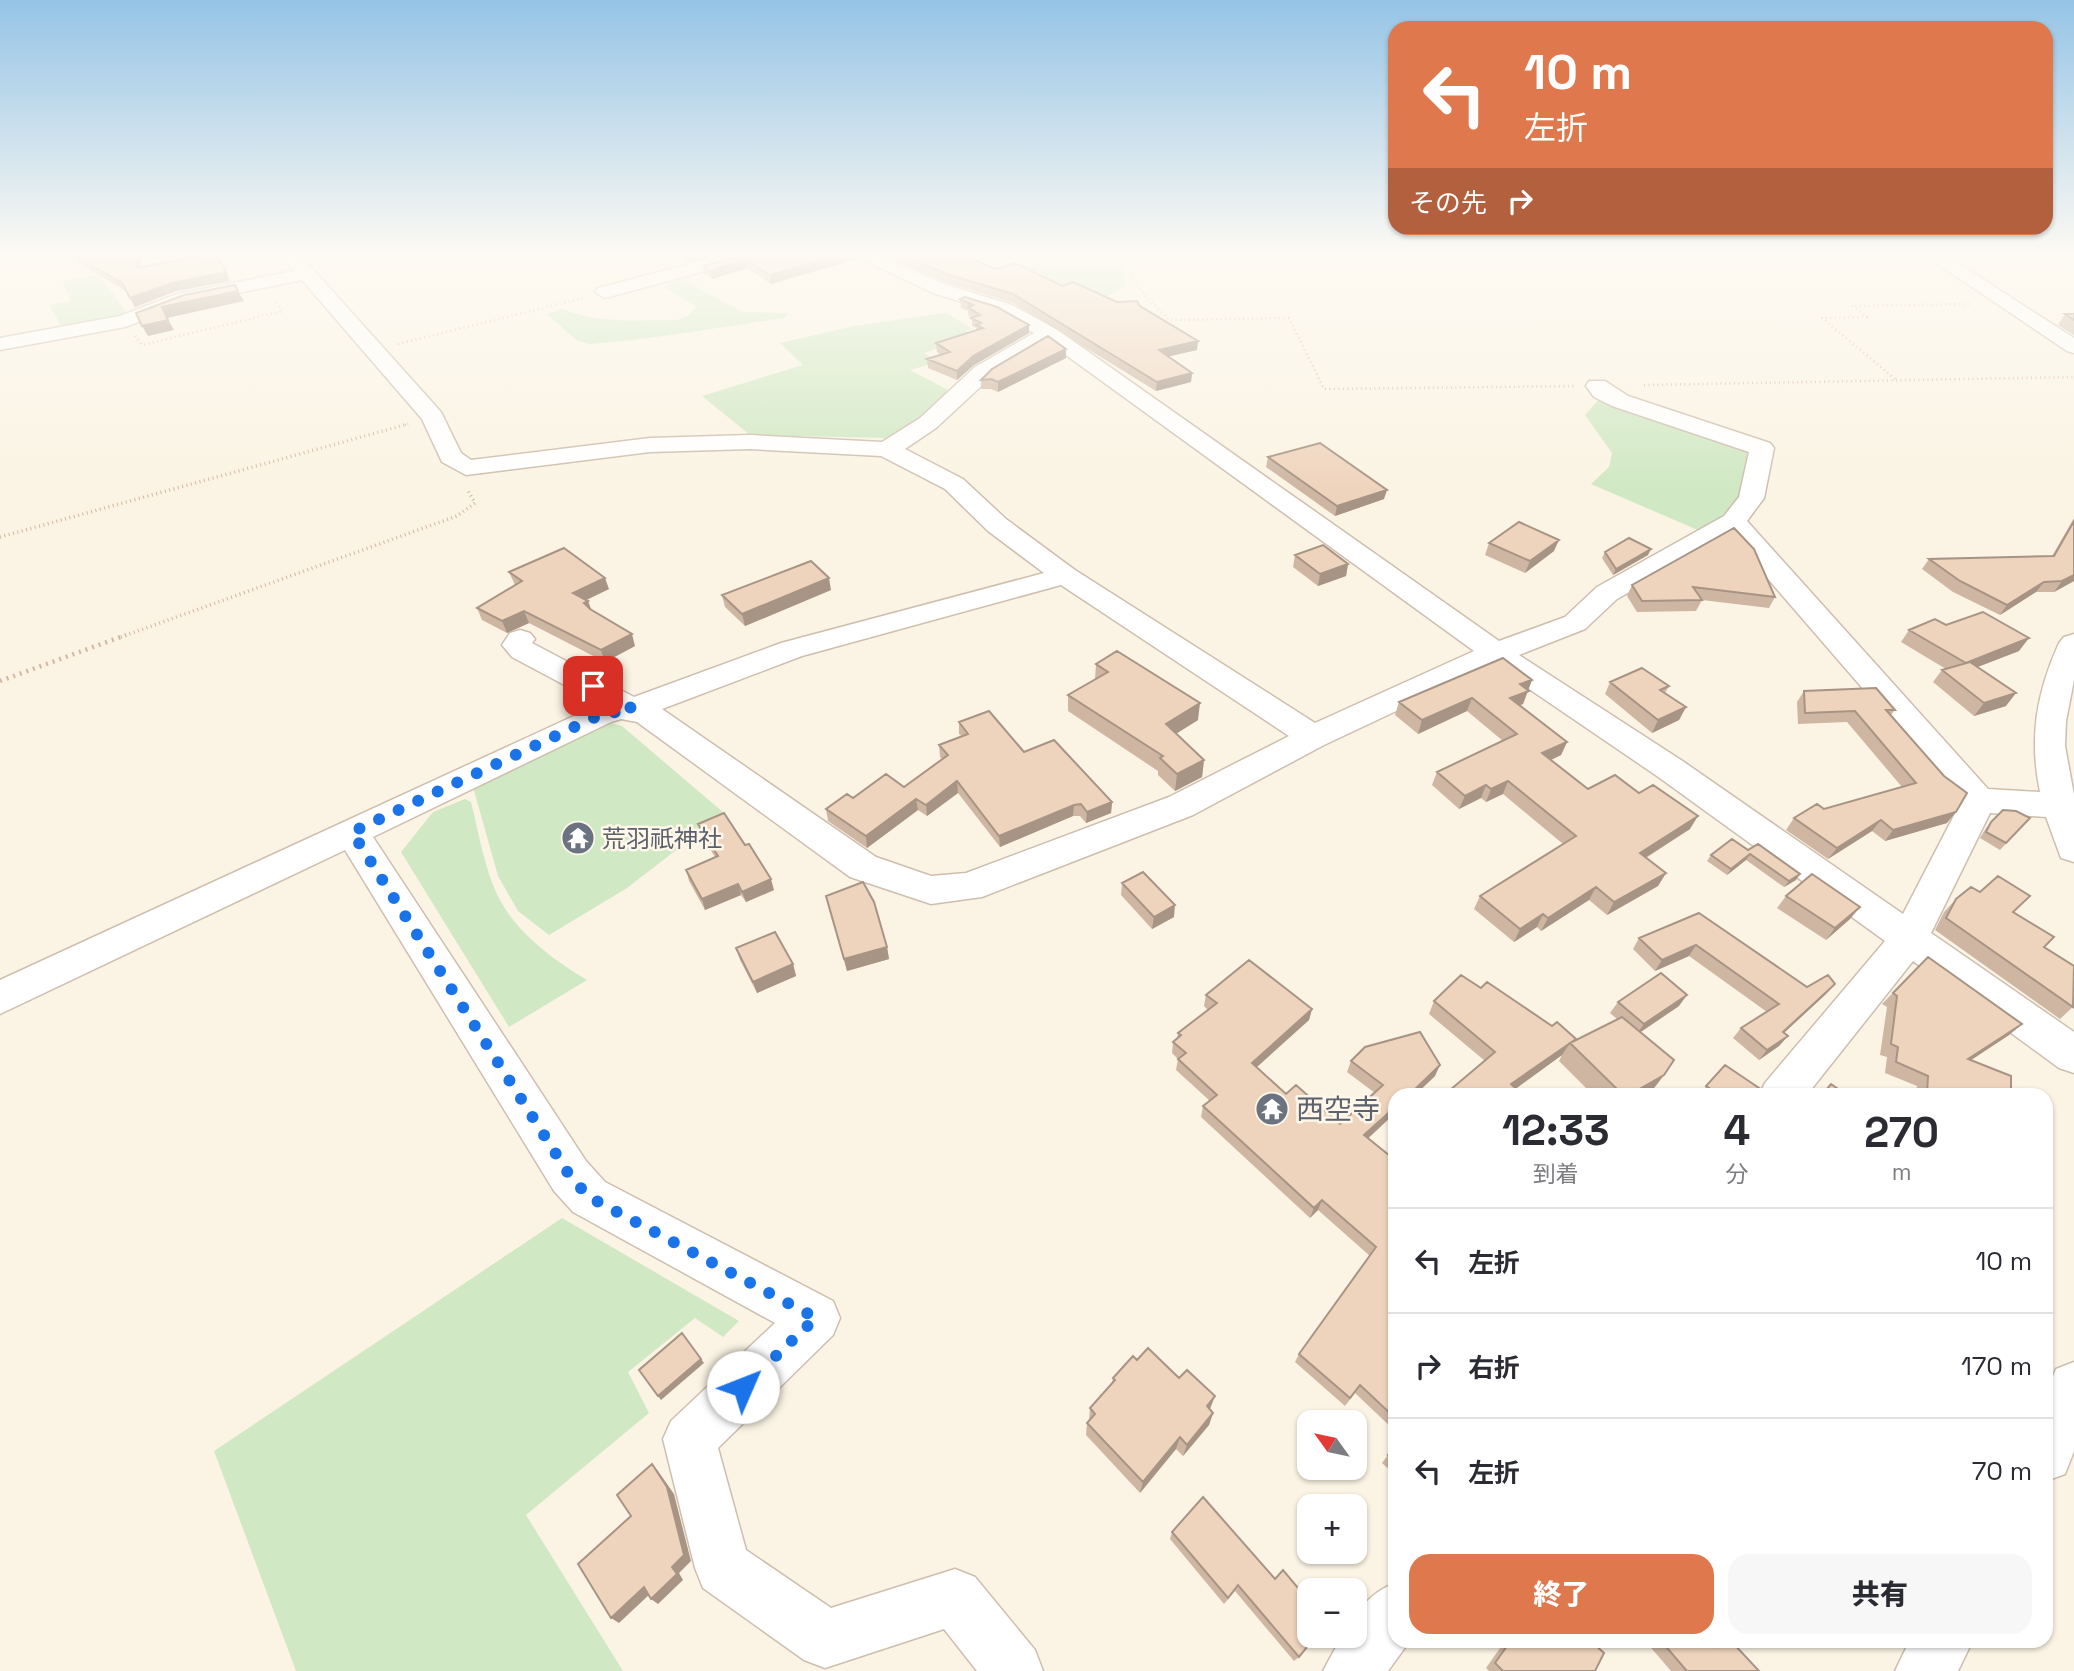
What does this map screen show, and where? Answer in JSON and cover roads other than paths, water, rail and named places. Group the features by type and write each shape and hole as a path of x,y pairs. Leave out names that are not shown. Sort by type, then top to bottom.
{"street":[{"path":"0,344 54,334"},
{"path":"362,334 433,417 451,457 466,468 650,445 750,442 886,449 954,484 997,525 1065,576 1313,737"},
{"path":"886,449 926,427 960,391 985,370 1047,334"},
{"path":"1050,334 1496,653 1669,768 2074,1055"},
{"path":"2054,334 2074,347"},
{"path":"520,639 517,645 522,650 633,709 646,713 863,867 930,890 969,887 1181,806 1313,737 1496,653 1575,623 1607,593 1733,522 1751,498 1762,448 1620,401 1602,392 1597,386"},
{"path":"1733,522 1979,800 2059,806"},
{"path":"0,998 600,715 633,709 673,691 852,631 1065,576"},
{"path":"2074,643 2056,683 2049,724 2048,758 2059,806 2074,849"},
{"path":"1787,1088 1909,939 1979,800"},
{"path":"352,832 570,1176 589,1197 816,1318 689,1438 723,1568 825,1639 955,1597 1014,1671"},
{"path":"2053,1438 2074,1387"},
{"path":"1352,1671 1388,1622"}],"place":[{"name":"荒羽祇神社","path":"578,838"},
{"name":"西空寺","path":"1272,1109"}]}
